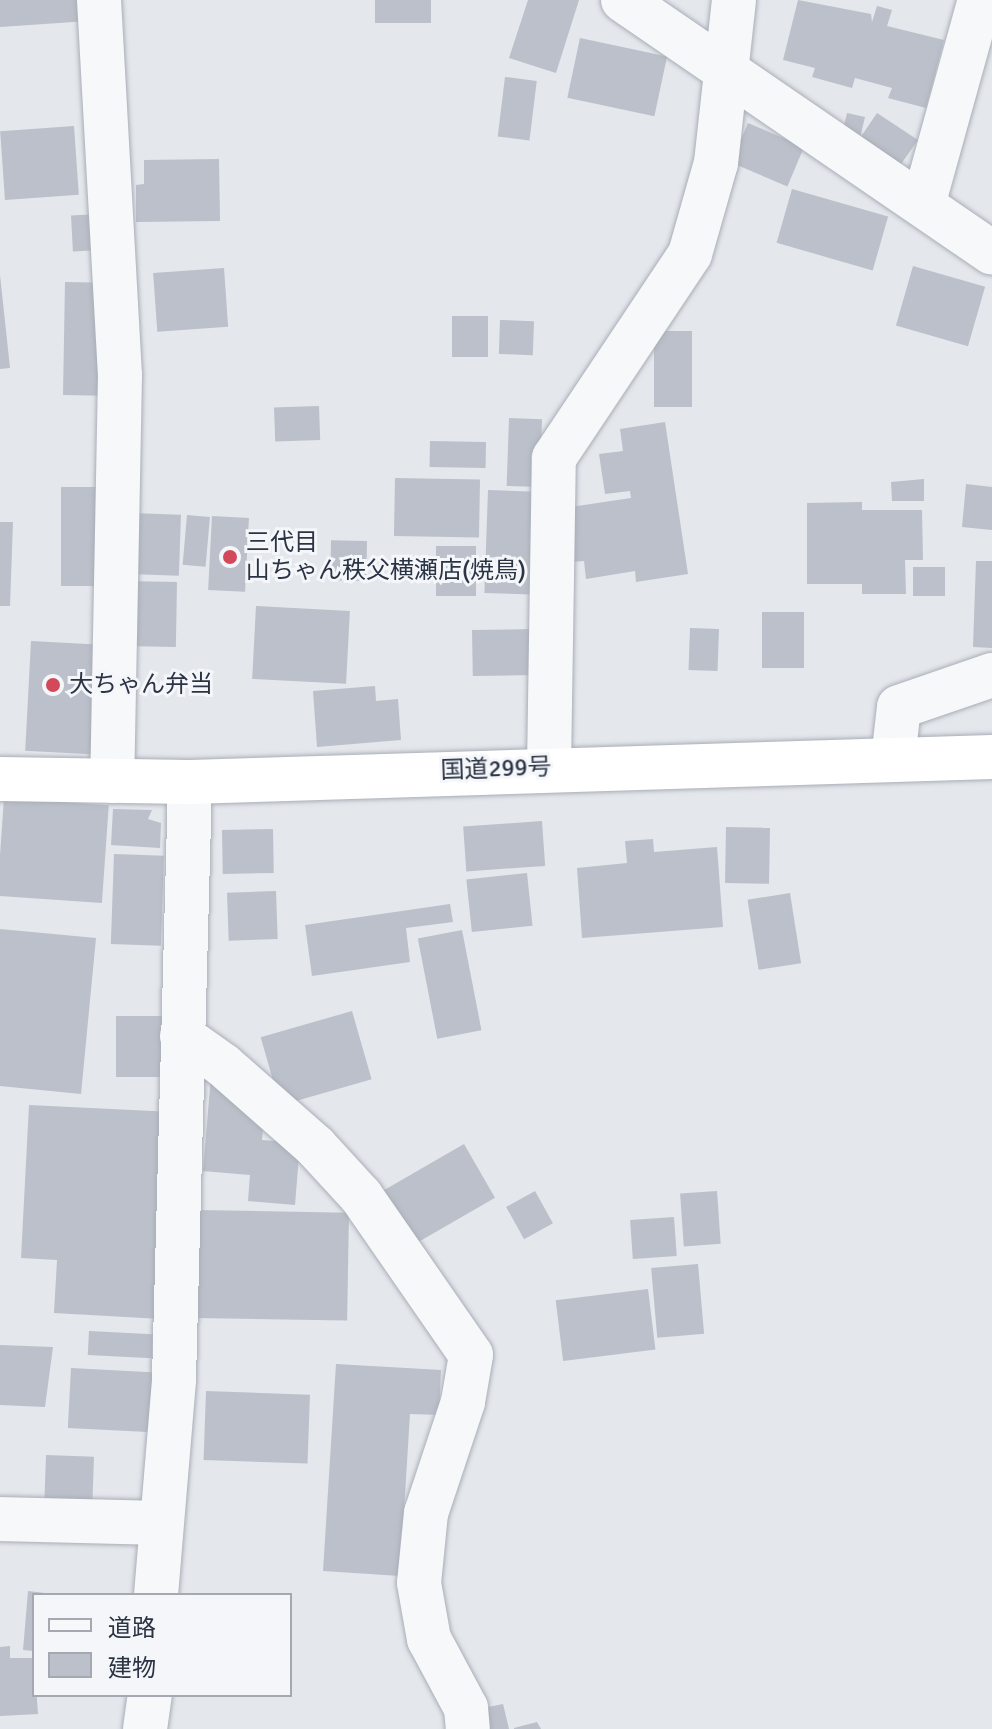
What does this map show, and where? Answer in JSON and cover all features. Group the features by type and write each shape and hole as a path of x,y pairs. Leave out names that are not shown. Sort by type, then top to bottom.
{"highway":[{"name":"国道299号","path":"0,779 190,782 549,767 992,757"}],"street":[{"path":"99,0 120,375 112,781"},
{"path":"623,0 728,69 992,253"},
{"path":"549,767 554,458 690,254 716,163 734,0"},
{"path":"923,205 980,0"},
{"path":"893,759 899,707 992,675"},
{"path":"156,1593 174,1379 190,782"},
{"path":"182,1036 223,1065 333,1166 361,1196 471,1355 463,1402 426,1513 419,1583 429,1639 466,1708 468,1729"},
{"path":"0,1519 161,1523"},
{"path":"145,1729 150,1697"}],"building":[{"path":"0,0 87,0 88,21 0,27"},
{"path":"375,0 431,0 431,23 375,23"},
{"path":"528,0 579,0 556,73 509,58"},
{"path":"798,0 871,14 872,22 877,6 892,10 887,26 944,40 926,108 888,98 892,88 855,78 852,88 812,77 815,68 783,60"},
{"path":"580,38 667,57 654,116 567,98"},
{"path":"505,77 537,81 529,140 498,137"},
{"path":"847,113 865,117 860,138 877,113 918,140 894,174 842,134"},
{"path":"748,123 804,147 787,186 731,163"},
{"path":"74,126 79,195 5,200 0,131"},
{"path":"219,159 220,221 136,222 136,185 144,184 144,160"},
{"path":"792,189 888,217 873,270 777,243"},
{"path":"99,214 101,250 73,251 71,215"},
{"path":"913,266 985,287 968,346 896,326"},
{"path":"224,268 228,327 157,332 153,273"},
{"path":"0,275 10,368 0,369"},
{"path":"65,282 106,283 104,396 63,395"},
{"path":"452,316 488,316 488,357 452,357"},
{"path":"500,320 534,321 533,355 499,354"},
{"path":"654,331 692,331 692,407 654,407"},
{"path":"319,406 320,440 275,442 274,408"},
{"path":"509,418 542,419 540,487 507,486"},
{"path":"665,422 688,574 636,582 635,571 586,579 584,561 572,562 564,508 631,498 630,491 605,494 599,454 623,451 620,429"},
{"path":"430,441 486,442 486,468 430,467"},
{"path":"395,478 480,479 479,537 394,536"},
{"path":"924,479 924,501 892,501 891,482"},
{"path":"966,484 992,487 992,530 962,527"},
{"path":"61,487 115,487 115,586 61,586"},
{"path":"488,490 535,492 531,595 484,593"},
{"path":"862,502 862,510 922,510 923,560 905,560 906,594 862,594 862,584 807,584 807,503"},
{"path":"131,513 181,515 179,576 129,574"},
{"path":"187,515 210,517 206,567 183,565"},
{"path":"212,516 249,518 245,592 208,590"},
{"path":"0,522 13,522 10,606 0,606"},
{"path":"331,540 367,541 366,581 330,580"},
{"path":"436,546 476,546 476,596 436,596"},
{"path":"976,561 992,561 992,648 973,647"},
{"path":"913,567 945,567 945,596 913,596"},
{"path":"125,581 177,582 176,647 124,646"},
{"path":"256,606 350,611 346,684 252,679"},
{"path":"762,612 804,612 804,668 762,668"},
{"path":"690,628 719,629 718,671 689,670"},
{"path":"532,629 533,675 473,676 472,630"},
{"path":"31,641 102,645 96,755 25,751"},
{"path":"375,686 376,701 398,699 401,740 317,747 313,691"},
{"path":"4,798 109,805 102,903 0,896"},
{"path":"113,809 152,810 148,819 161,823 160,848 111,845"},
{"path":"542,821 545,866 466,871 463,827"},
{"path":"726,827 770,828 769,884 725,883"},
{"path":"273,829 274,873 223,874 222,830"},
{"path":"653,839 654,852 717,847 723,927 582,938 577,868 627,863 625,841"},
{"path":"114,854 164,856 161,946 111,944"},
{"path":"527,873 533,926 472,932 466,879"},
{"path":"276,891 278,939 229,941 227,893"},
{"path":"790,893 801,963 759,970 748,900"},
{"path":"450,904 453,922 406,928 410,962 312,976 305,925"},
{"path":"0,929 96,938 81,1094 0,1086"},
{"path":"462,930 481,1030 437,1039 418,939"},
{"path":"352,1011 372,1079 280,1105 261,1037"},
{"path":"116,1016 162,1016 162,1077 116,1077"},
{"path":"212,1064 264,1120 262,1140 300,1143 295,1205 248,1201 250,1175 203,1171"},
{"path":"29,1105 173,1112 161,1319 54,1313 57,1260 21,1258"},
{"path":"464,1144 495,1198 412,1246 381,1192"},
{"path":"535,1191 553,1223 524,1239 506,1207"},
{"path":"717,1191 721,1244 684,1246 680,1194"},
{"path":"198,1210 349,1213 347,1321 196,1318"},
{"path":"674,1217 677,1256 633,1259 630,1220"},
{"path":"698,1264 704,1334 657,1338 651,1268"},
{"path":"648,1289 655,1350 563,1361 556,1300"},
{"path":"89,1331 153,1334 152,1358 88,1355"},
{"path":"0,1345 53,1347 45,1407 0,1405"},
{"path":"336,1364 441,1370 439,1415 410,1414 400,1576 323,1571"},
{"path":"71,1368 156,1372 153,1432 68,1428"},
{"path":"206,1391 310,1395 308,1464 204,1460"},
{"path":"46,1455 94,1457 92,1509 44,1507"},
{"path":"28,1591 45,1593 32,1593 32,1651 23,1650"},
{"path":"10,1646 10,1658 32,1658 32,1697 37,1697 38,1714 0,1716 0,1647"},
{"path":"503,1704 509,1729 476,1729 474,1710"},
{"path":"537,1722 541,1729 514,1729 514,1728"}],"place":[{"name":"三代目 山ちゃん秩父横瀬店(焼鳥)","path":"230,557"},
{"name":"大ちゃん弁当","path":"53,685"}]}
